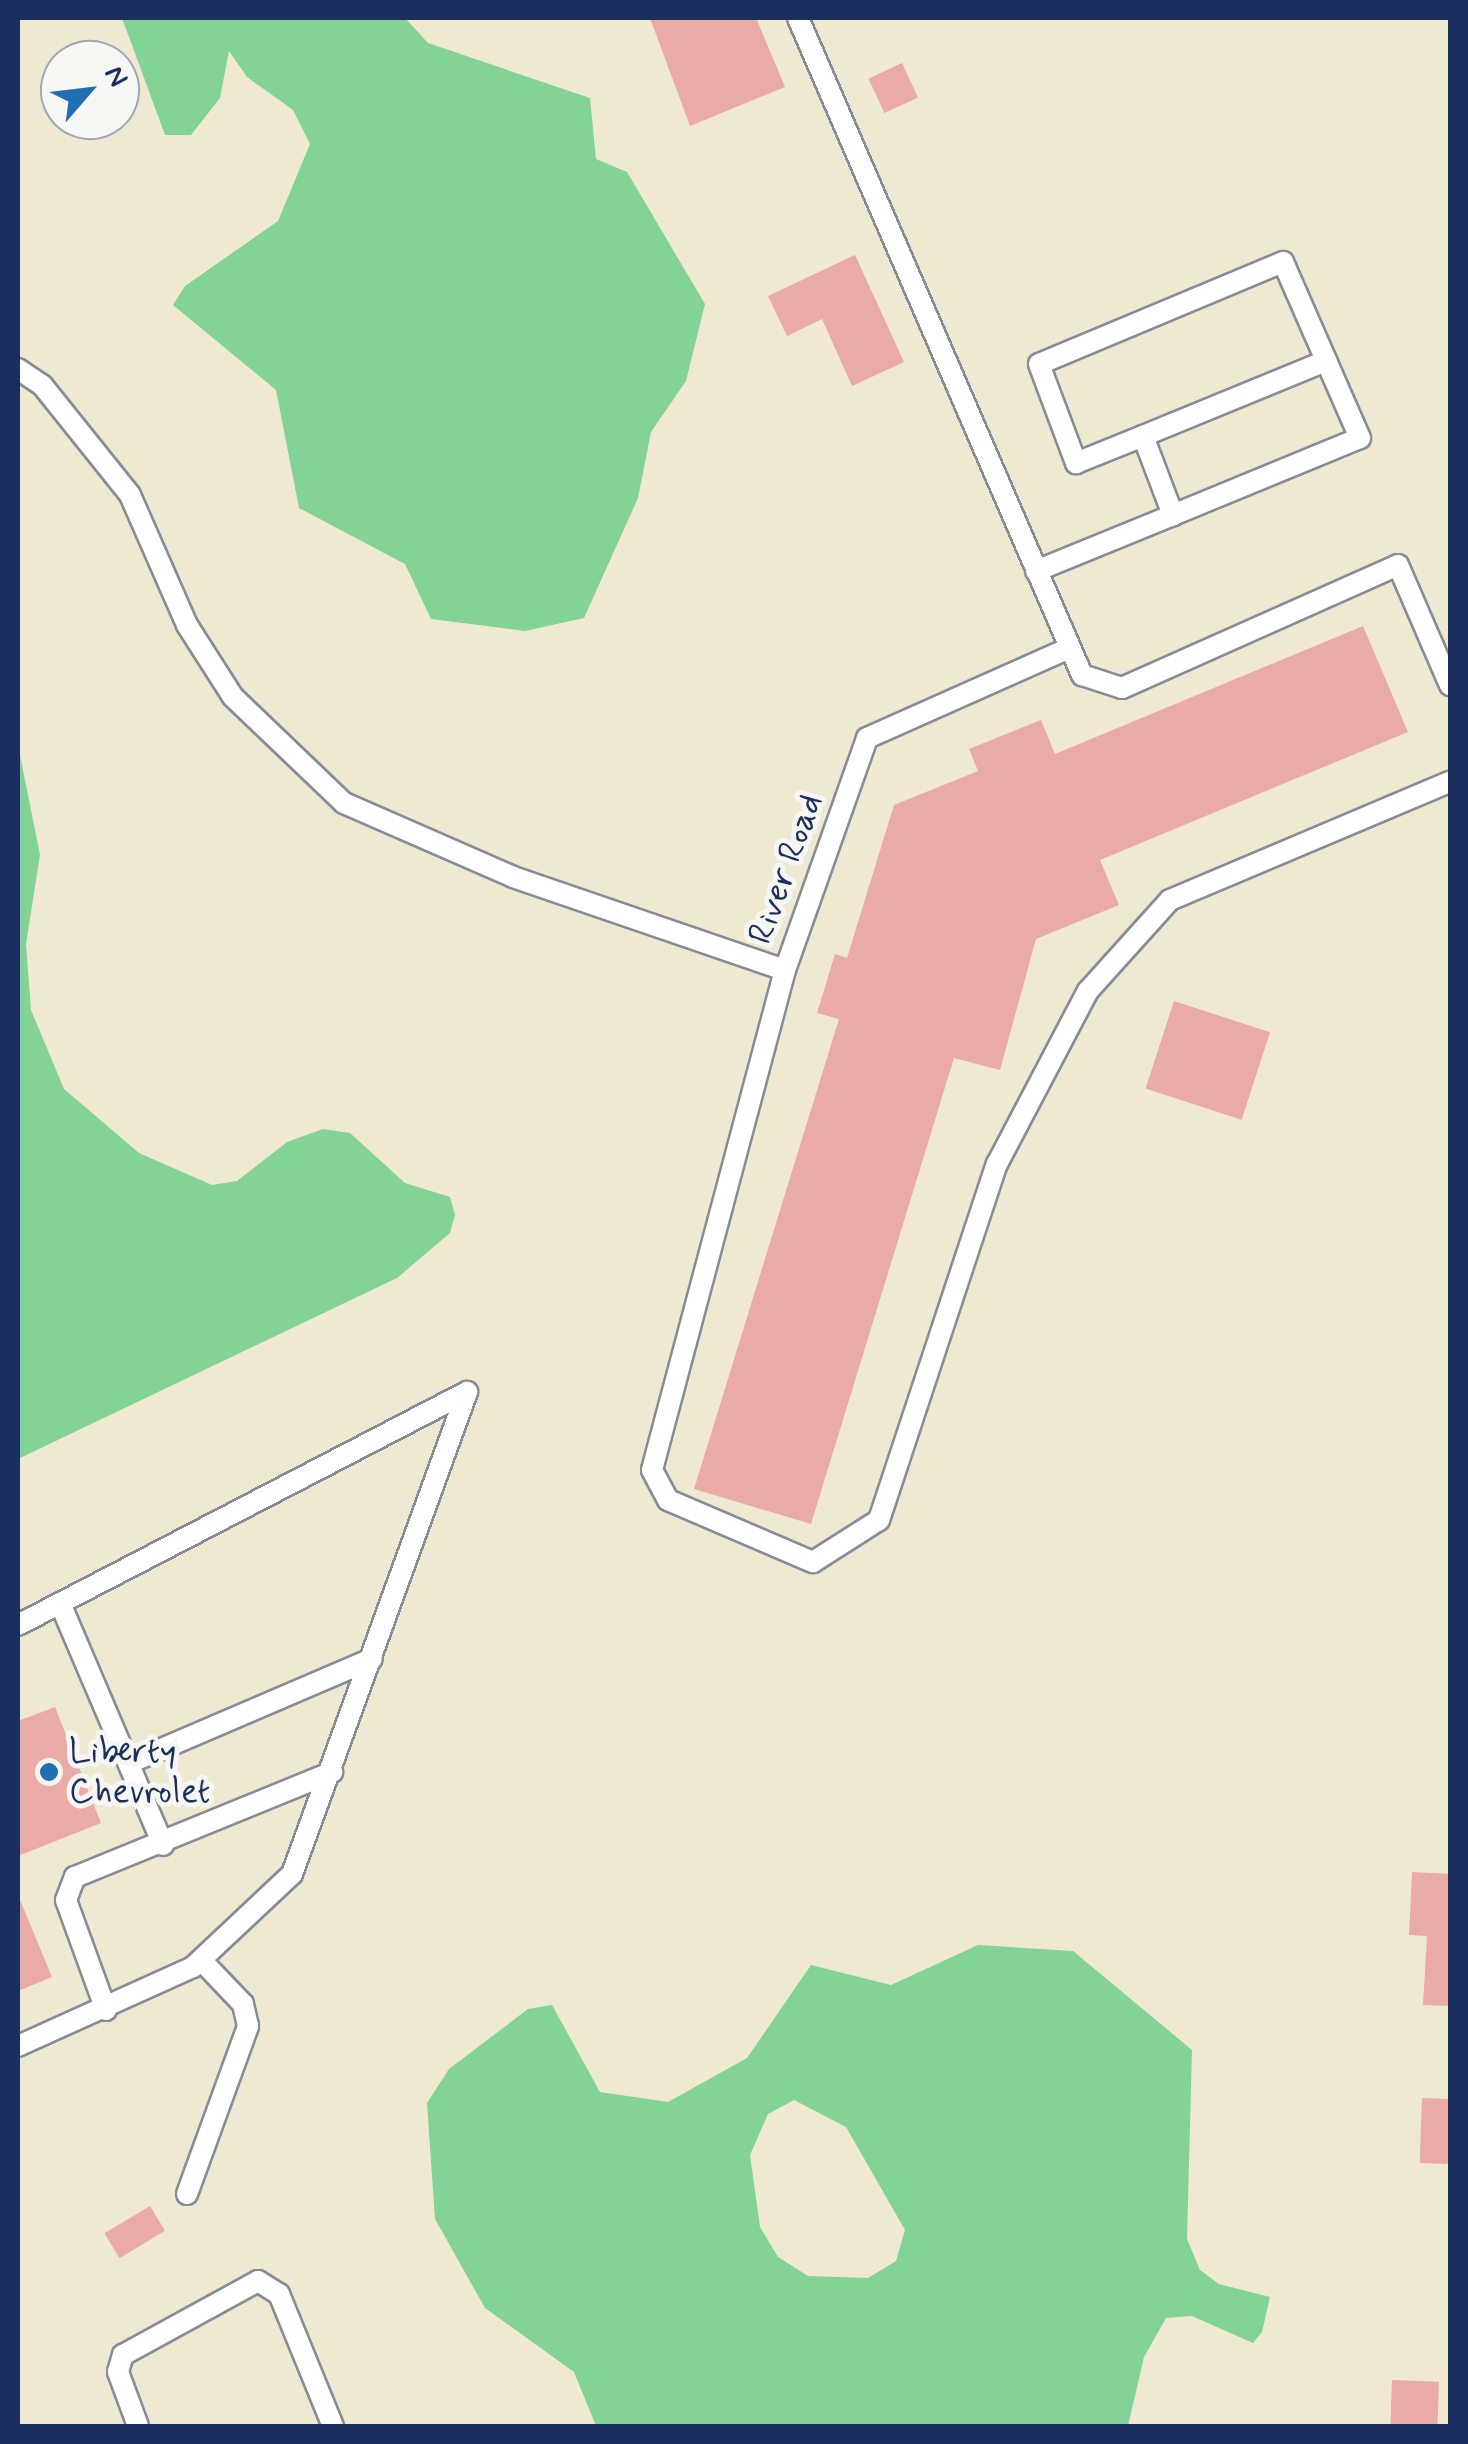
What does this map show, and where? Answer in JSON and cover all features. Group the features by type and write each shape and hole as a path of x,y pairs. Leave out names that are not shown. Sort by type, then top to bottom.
{"lane":[{"path":"798,18 1082,674 1122,688 1398,564 1450,684"},
{"path":"1036,572 1360,438 1283,262 1038,364 1076,463 1326,361"},
{"name":"River Road","path":"18,369 53,398 130,495 187,624 233,698 344,803 514,877 785,970 867,738 1069,648"},
{"path":"1143,436 1173,515"},
{"path":"785,970 652,1470 668,1500 813,1562 879,1520 996,1164 1088,991 1170,900 1450,782"},
{"path":"18,1626 467,1392 292,1874 202,1961 106,2010 18,2046"},
{"path":"60,1603 163,1845"},
{"path":"129,1763 372,1659"},
{"path":"106,2010 68,1885 332,1772"},
{"path":"186,2194 248,2026 243,2004 202,1961"},
{"path":"138,2426 118,2372 122,2355 258,2281 279,2294 333,2426"}],"green space":[{"path":"122,18 405,18 428,43 590,98 596,159 627,172 705,304 686,381 651,432 638,498 584,618 525,631 431,619 405,564 299,508 276,390 173,305 185,286 278,221 310,144 293,110 247,77 229,51 220,98 191,135 165,135 140,67 140,40 130,40"},
{"path":"18,745 40,855 26,944 31,1010 64,1089 139,1153 212,1185 237,1181 287,1142 323,1129 350,1133 405,1183 450,1197 455,1215 450,1233 397,1278 18,1459"},
{"path":"978,1945 1073,1951 1192,2050 1187,2239 1200,2270 1219,2284 1270,2297 1262,2332 1253,2343 1192,2316 1166,2318 1144,2357 1128,2426 596,2426 574,2372 485,2308 435,2219 427,2103 449,2069 528,2009 552,2005 600,2092 668,2102 747,2058 811,1965 891,1985","holes":["794,2100 846,2127 905,2230 896,2261 868,2278 808,2276 778,2257 760,2227 750,2155 768,2114"]}],"building":[{"path":"650,18 756,18 785,87 690,126"},
{"path":"902,63 918,97 885,113 868,79"},
{"path":"855,255 904,362 852,386 822,319 787,336 768,296"},
{"path":"1363,626 1408,732 1100,860 1119,905 1036,939 1000,1070 954,1058 811,1524 694,1489 839,1019 817,1013 835,954 847,958 894,805 978,771 969,749 1041,720 1055,754"},
{"path":"1174,1001 1270,1032 1242,1120 1146,1088"},
{"name":"Liberty Chevrolet","path":"55,1707 101,1823 18,1856 18,1721"},
{"path":"1412,1872 1450,1874 1450,2006 1423,2005 1427,1936 1409,1935"},
{"name":"Liberty Chevrolet","path":"18,1895 52,1977 18,1991"},
{"path":"1422,2098 1450,2099 1448,2164 1420,2163"},
{"path":"150,2206 165,2231 120,2258 105,2233"},
{"path":"1392,2380 1439,2382 1437,2426 1390,2426"}],"place":[{"name":"Liberty Chevrolet","path":"49,1772"}]}
